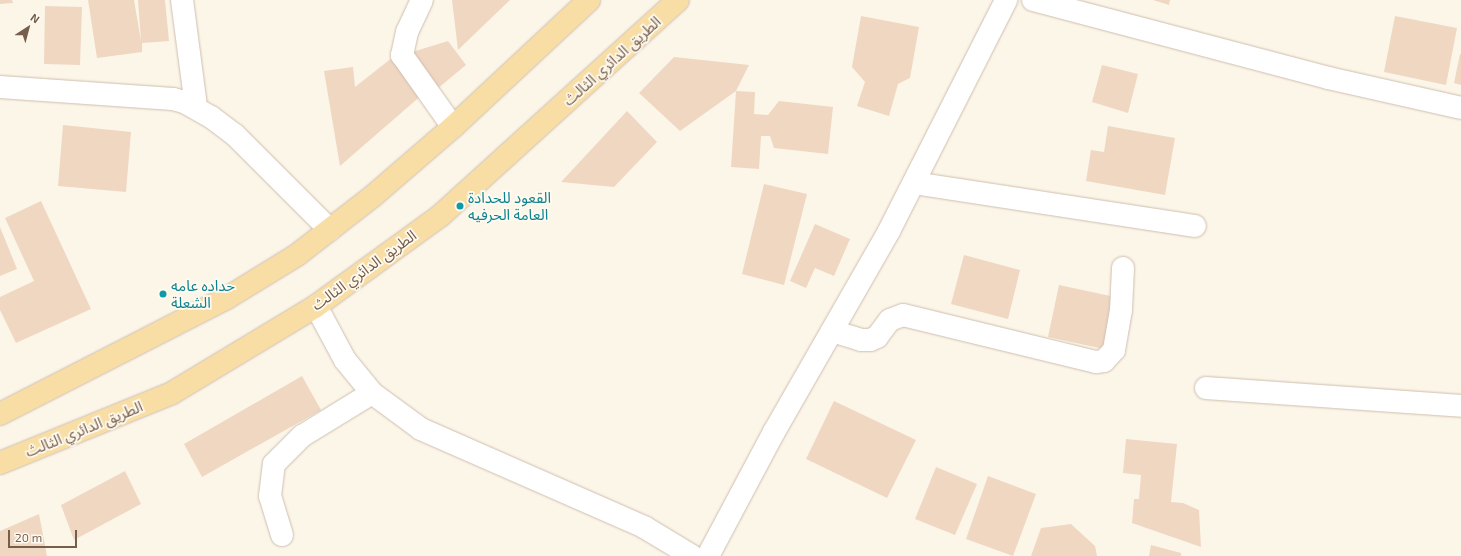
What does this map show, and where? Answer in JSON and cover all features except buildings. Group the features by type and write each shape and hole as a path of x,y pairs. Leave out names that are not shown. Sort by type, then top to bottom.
{"main road":[{"path":"0,414 227,298 297,255 330,230 453,127 589,0"},
{"name":"الطريق الدائري الثالث","path":"0,463 172,393 316,306 440,216 678,0"}],"street":[{"path":"182,0 196,107"},
{"path":"422,0 407,32 402,55 453,127"},
{"path":"708,556 914,183 1006,0"},
{"path":"1033,0 1328,78 1461,108"},
{"path":"0,88 173,99 196,107 235,135 330,230"},
{"path":"914,183 1194,226"},
{"path":"832,331 861,340 870,340 877,337 890,320 903,315 1096,362 1104,361 1114,350 1121,310 1123,268"},
{"path":"316,306 344,360 372,393 421,429 644,528 692,556"},
{"path":"1206,388 1461,406"},
{"path":"282,535 270,496 274,464 302,436 372,393"}],"place":[{"name":"القعود للحدادة العامة الحرفيه","path":"460,206"},
{"name":"حداده عامه الشعلة","path":"163,294"}]}
